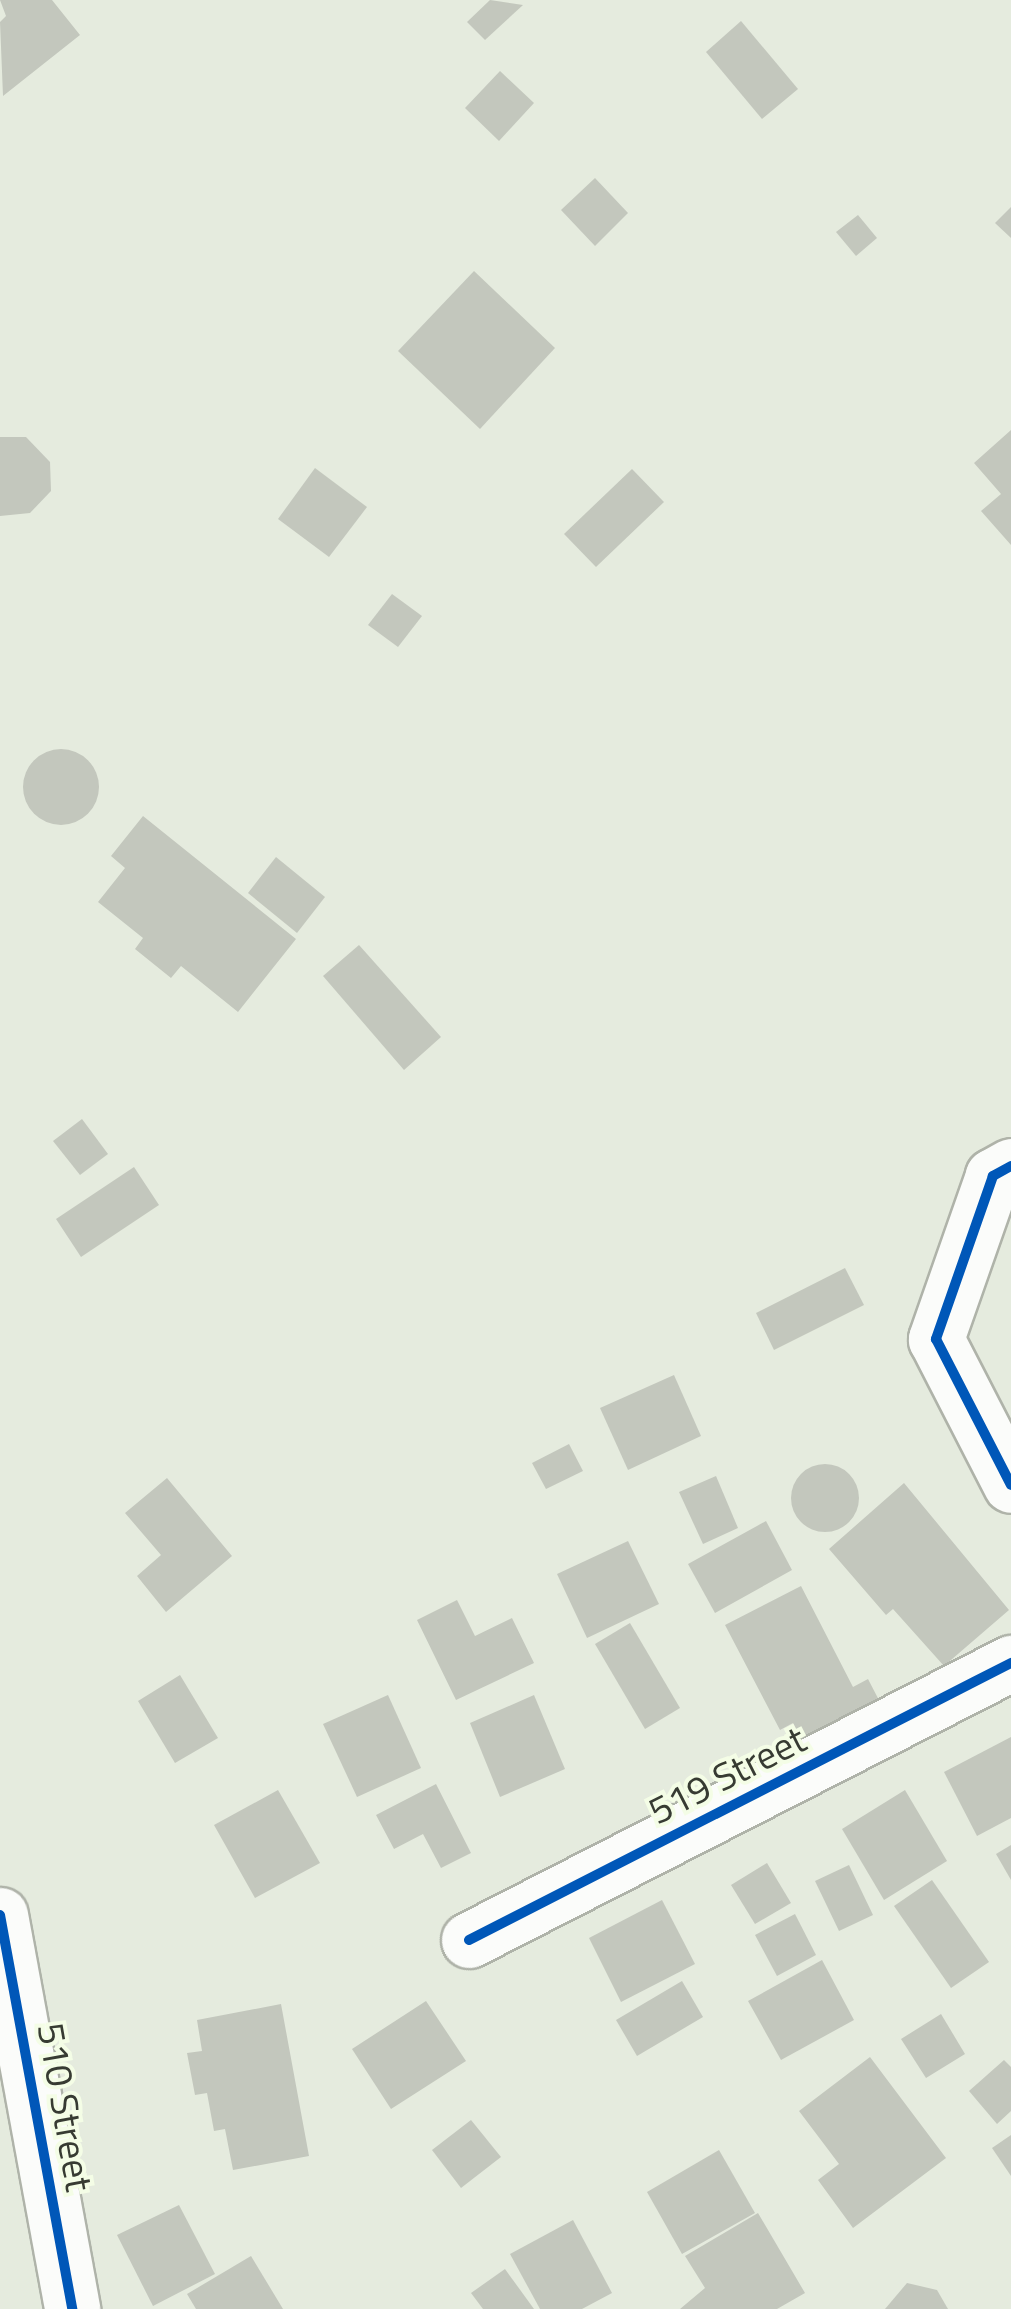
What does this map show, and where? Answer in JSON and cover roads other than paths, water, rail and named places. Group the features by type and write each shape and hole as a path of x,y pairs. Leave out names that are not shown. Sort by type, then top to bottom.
{"street":[{"path":"1011,1166 993,1176 936,1340 1011,1485"},
{"name":"519 Street","path":"470,1940 1011,1663"},
{"name":"510 Street","path":"0,1915 72,2309"}]}
